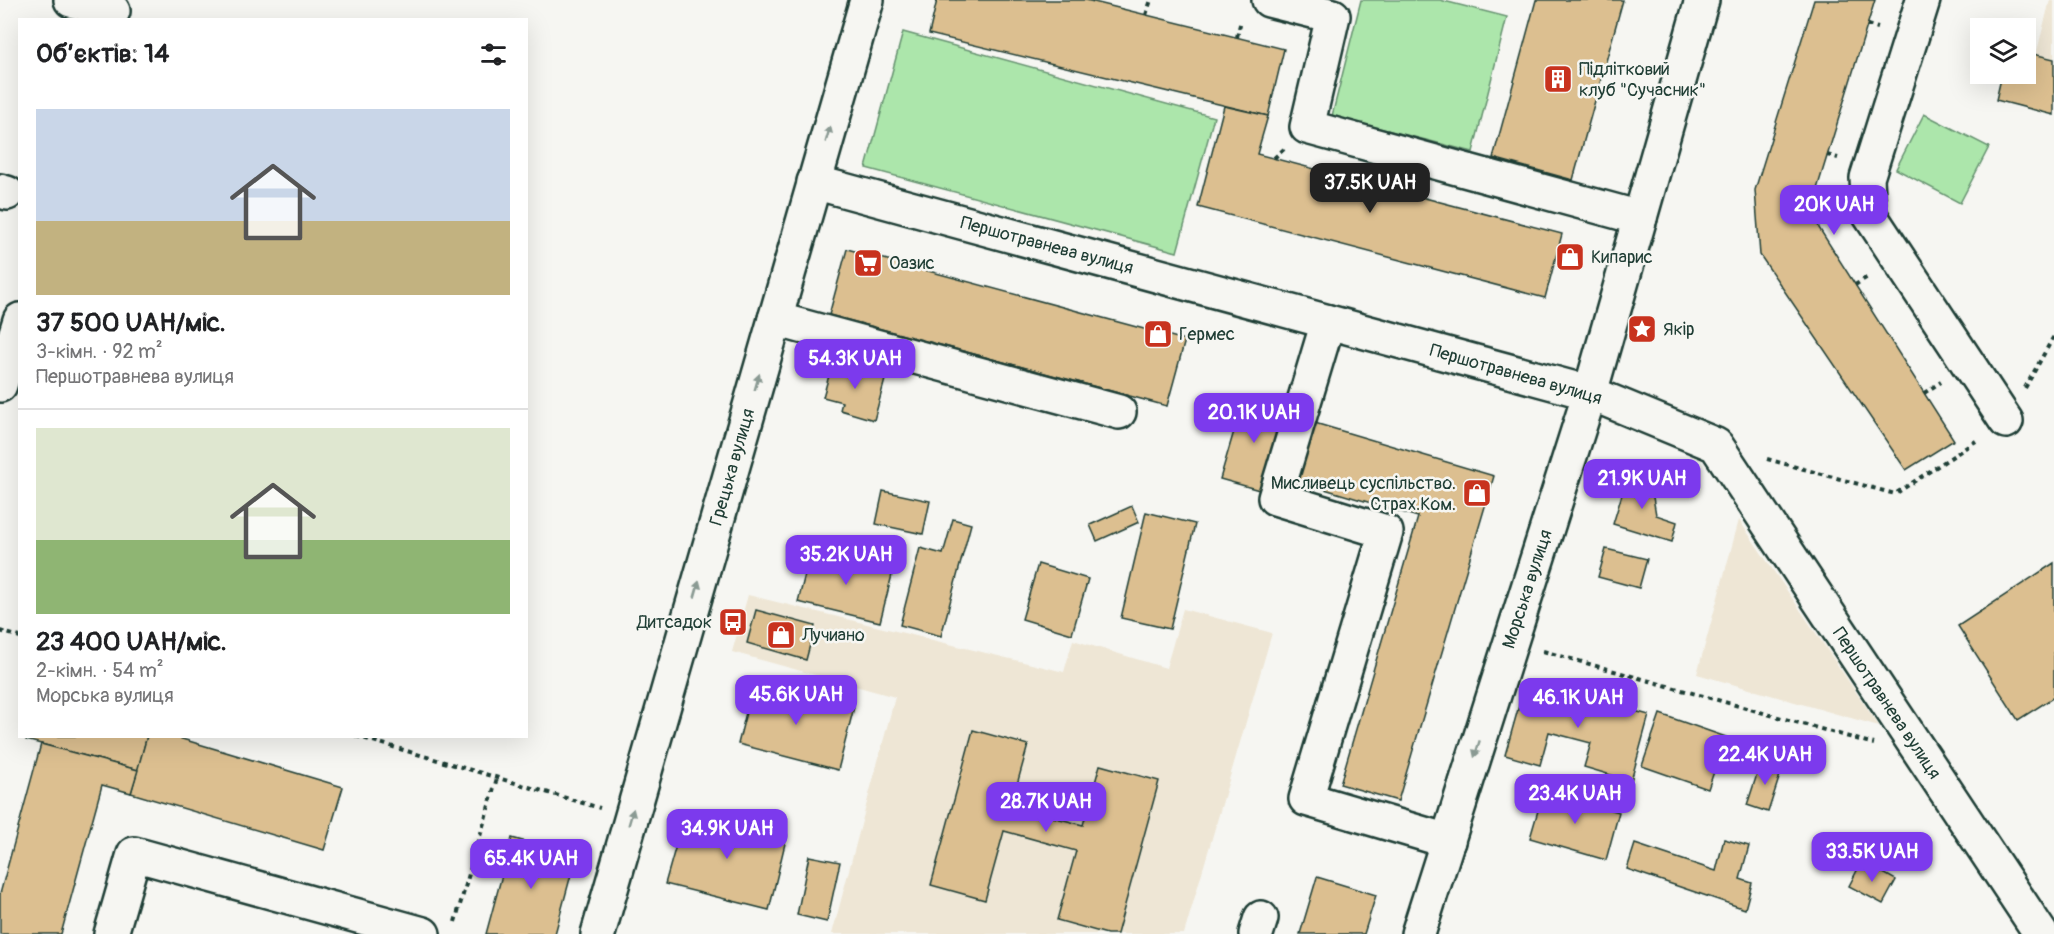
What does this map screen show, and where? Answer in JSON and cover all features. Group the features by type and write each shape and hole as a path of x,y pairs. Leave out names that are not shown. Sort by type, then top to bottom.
{"street":[{"path":"71,0 113,10"},
{"name":"Грецька вулиця","path":"598,934 867,0"},
{"path":"1269,0 1333,16 1307,127 1640,218"},
{"name":"Морська вулиця","path":"1418,934 1590,393 1702,0"},
{"path":"1923,0 1867,178 1869,214 2006,421"},
{"name":"Першотравнева вулиця","path":"814,182 1590,393 1716,445 2041,934"},
{"path":"775,320 1119,412"},
{"path":"1328,322 1275,498 1386,532 1306,799 1448,841"},
{"path":"0,385 18,326"},
{"path":"111,934 134,854 423,934"}],"path":[{"path":"1146,15 1150,0"},
{"path":"1716,445 1894,494 2006,421 2054,336"},
{"path":"0,632 18,636"},
{"path":"1510,642 1924,759"},
{"path":"363,738 631,818"},
{"path":"455,923 497,778"}],"shaded area":[{"path":"2050,0 2054,0 2054,59 2036,55"},
{"path":"1739,520 1879,726 1697,674"},
{"path":"748,595 1064,672 1073,640 1166,668 1183,609 1272,633 1184,934 832,934 895,697 732,652"}],"green space":[{"path":"1361,0 1440,0 1507,17 1473,152 1332,116"},
{"path":"903,32 1214,117 1177,252 866,168"},
{"path":"1924,114 1989,147 1960,203 1896,169"}],"building":[{"path":"937,0 1086,0 1284,49 1268,116 929,34"},
{"name":"Підлітковий клуб \"Сучасник\"","path":"1536,0 1623,0 1573,180 1493,158"},
{"path":"1814,0 1875,0 1813,202 1819,228 1954,440 1906,470 1760,255 1755,190"},
{"path":"2036,55 2054,59 2054,115 1996,100 2000,84 2036,84"},
{"path":"1224,106 1268,116 1257,154 1562,234 1545,298 1198,207"},
{"path":"847,249 1185,340 1167,406 829,315"},
{"path":"833,361 886,376 874,420 840,410 842,402 823,397"},
{"path":"1244,397 1287,409 1263,491 1220,479"},
{"path":"1308,421 1494,476 1398,801 1340,784 1418,517 1291,479"},
{"path":"1649,474 1656,515 1677,522 1672,542 1613,524 1627,478"},
{"path":"883,491 930,501 923,534 876,524"},
{"path":"1132,506 1139,522 1097,541 1090,525"},
{"path":"1146,512 1195,524 1170,629 1121,618"},
{"path":"953,519 971,524 941,636 900,625 920,548 943,554"},
{"path":"1606,549 1647,559 1639,588 1598,577"},
{"path":"811,551 893,571 880,622 798,602"},
{"path":"2054,563 2054,697 2018,720 1958,626"},
{"path":"1038,564 1088,579 1072,634 1022,619"},
{"name":"Лучиано","path":"756,610 815,626 806,660 747,643"},
{"path":"754,681 854,707 838,770 738,744"},
{"path":"1526,681 1649,715 1631,781 1584,767 1591,743 1549,732 1540,765 1505,755"},
{"path":"1660,714 1726,737 1708,789 1642,766"},
{"path":"973,730 1028,745 1011,806 1083,825 1100,765 1159,781 1117,934 1107,934 1057,920 1076,851 1004,831 985,900 931,885"},
{"path":"26,738 146,738 138,770 26,740"},
{"path":"146,738 179,738 343,787 324,850 131,793"},
{"path":"41,744 138,770 131,793 102,785 61,934 0,934 0,894"},
{"path":"1762,759 1783,766 1768,812 1747,805"},
{"path":"1544,790 1619,812 1606,860 1530,838"},
{"path":"686,810 787,835 769,910 665,884"},
{"path":"512,838 576,856 555,934 486,934"},
{"path":"1724,839 1749,846 1740,879 1752,883 1745,909 1627,869 1635,844 1716,871"},
{"path":"809,856 840,862 827,922 797,915"},
{"path":"1862,861 1896,880 1883,904 1849,886"},
{"path":"1317,877 1376,895 1364,934 1300,934"}],"place":[{"name":"Підлітковий клуб \"Сучасник\"","path":"1558,79"},
{"name":"Кипарис","path":"1570,257"},
{"name":"Оазис","path":"868,263"},
{"name":"Якір","path":"1642,329"},
{"name":"Гермес","path":"1158,334"},
{"name":"Мисливець суспільство. Страх.Ком.","path":"1477,493"},
{"name":"Дитсадок","path":"733,622"},
{"name":"Лучиано","path":"781,635"}]}
